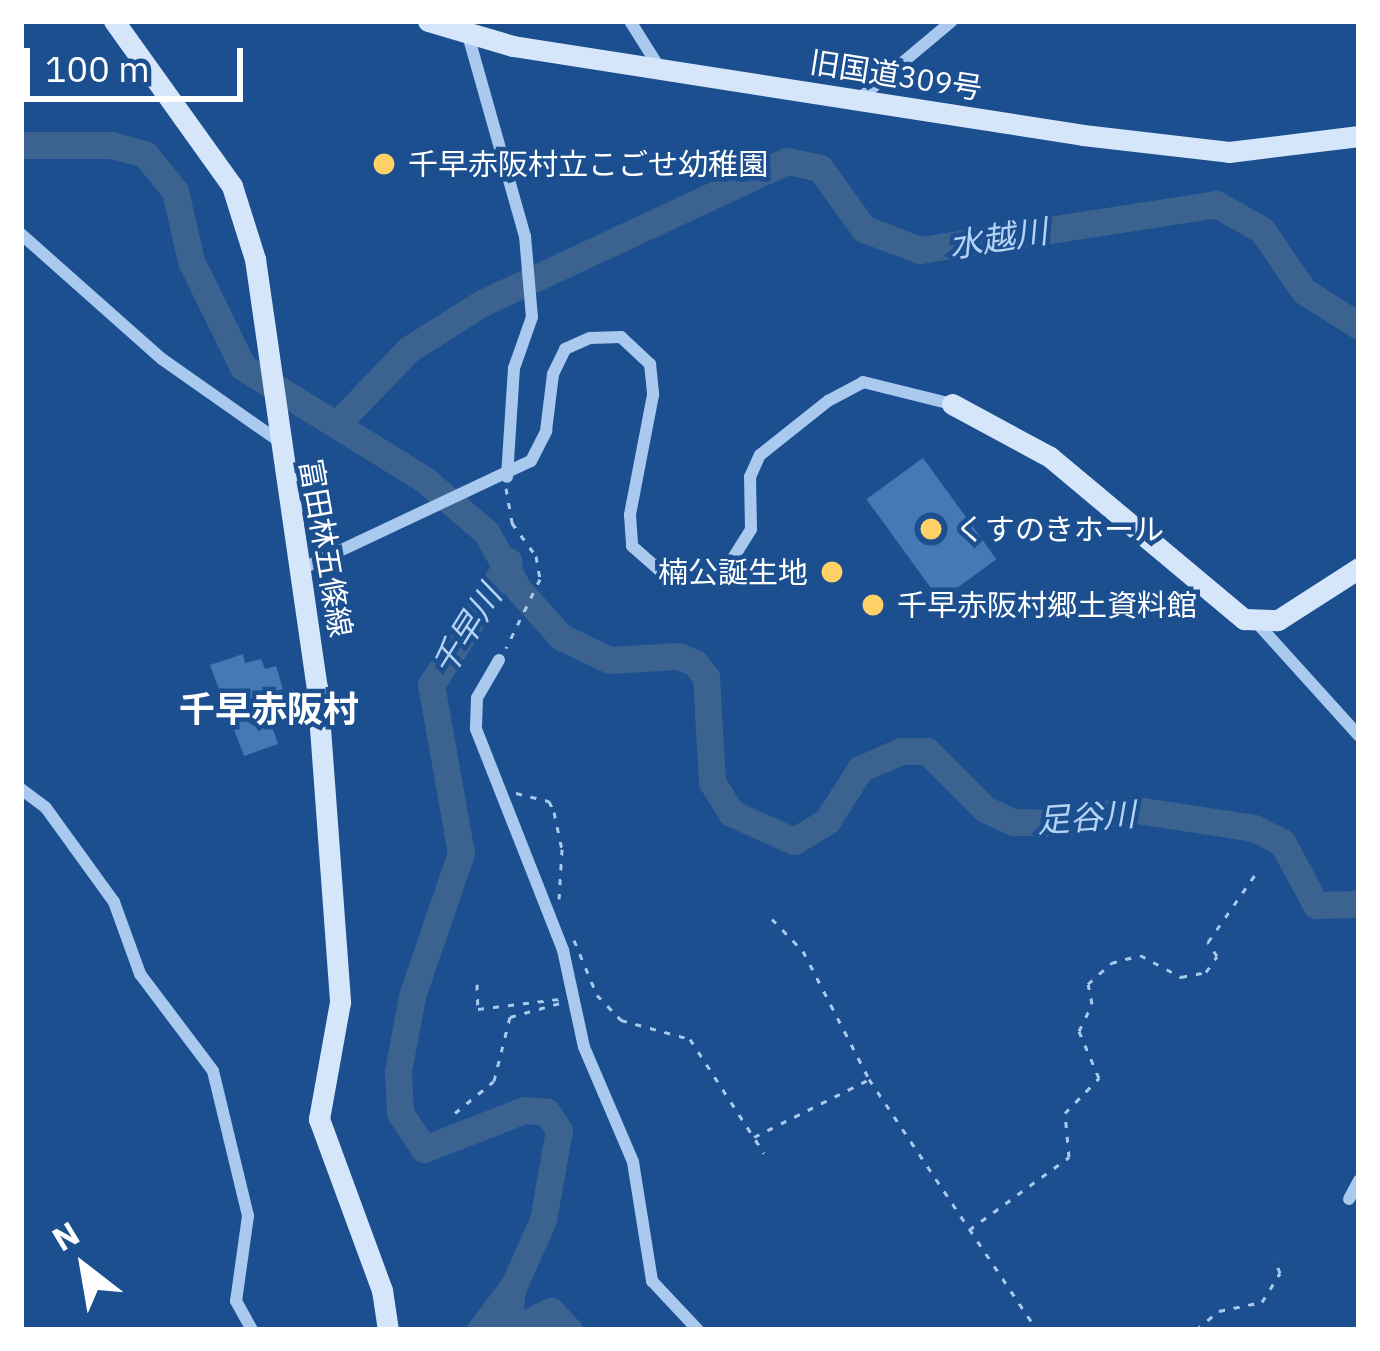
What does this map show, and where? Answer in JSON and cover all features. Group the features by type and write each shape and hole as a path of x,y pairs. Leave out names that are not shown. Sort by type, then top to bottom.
{"street":[{"name":"富田林五條線","path":"114,21 232,186 248,224 317,687 340,1002 319,1119 382,1290 388,1330"},
{"name":"旧国道309号","path":"428,21 468,35 660,68 1229,152 1359,136"},
{"path":"630,21 660,68"},
{"path":"859,99 952,21"},
{"path":"468,35 525,236 532,317 514,368 507,477"},
{"path":"21,234 162,359 276,430"},
{"path":"298,570 428,514 531,461 546,430 553,374 565,349 621,337 650,364 653,395 630,515 632,546 665,576 698,577 739,550 751,529 750,477 760,455 805,416 863,382 952,404 1050,457 1257,623 1359,736"},
{"path":"1257,623 1278,620 1359,568"},
{"path":"499,659 475,713 497,787 577,992 584,1047 632,1162 652,1281 698,1330"},
{"path":"21,789 46,808 114,902 140,974 213,1071 248,1216 236,1300 252,1330"},
{"path":"1349,1199 1359,1180"}],"path":[{"path":"499,659 540,580 536,556 512,523 507,477"},
{"path":"497,787 549,801 562,849 559,906"},
{"path":"969,1230 1069,1157 1065,1113 1099,1078 1079,1031 1092,1004 1088,984 1111,963 1140,956 1181,977 1206,971 1217,956 1208,942 1257,872"},
{"path":"772,919 834,1000 869,1079 1037,1330"},
{"path":"568,934 584,952 597,994 621,1020 690,1039 764,1153"},
{"path":"477,984 478,1010 560,999 577,992"},
{"path":"455,1113 494,1081 510,1017 577,992"},
{"path":"754,1137 869,1079"},
{"path":"1196,1330 1220,1311 1262,1303 1280,1273 1275,1258"}],"building":[{"name":"くすのきホール","path":"923,458 996,559 940,600 866,499"},
{"path":"243,654 245,663 261,659 265,669 276,666 283,689 262,696 278,744 244,756 210,665"}],"waterway":[{"name":"足谷川","path":"21,145 111,145 145,154 175,191 191,261 243,367 425,480 486,532 519,590 561,637 610,660 678,656 695,663 706,677 712,782 731,813 794,841 827,821 860,769 901,751 927,751 985,809 1013,822 1067,823 1130,809 1254,828 1282,842 1316,905 1359,904"},
{"name":"水越川","path":"338,423 409,349 482,303 787,161 820,168 864,229 920,250 1216,204 1262,230 1304,291 1359,326"},
{"name":"千早川","path":"480,1330 514,1285 543,1220 559,1130 547,1112 524,1110 424,1149 400,1113 398,1071 412,996 461,853 431,685 509,561"},
{"path":"512,1289 509,1316 524,1324 551,1311 569,1330"}],"place":[{"name":"千早赤阪村立こごせ幼稚園","path":"384,164"},
{"name":"くすのきホール","path":"931,529"},
{"name":"楠公誕生地","path":"832,572"},
{"name":"千早赤阪村郷土資料館","path":"873,605"}],"district":[{"name":"千早赤阪村","path":"269,709"}]}
